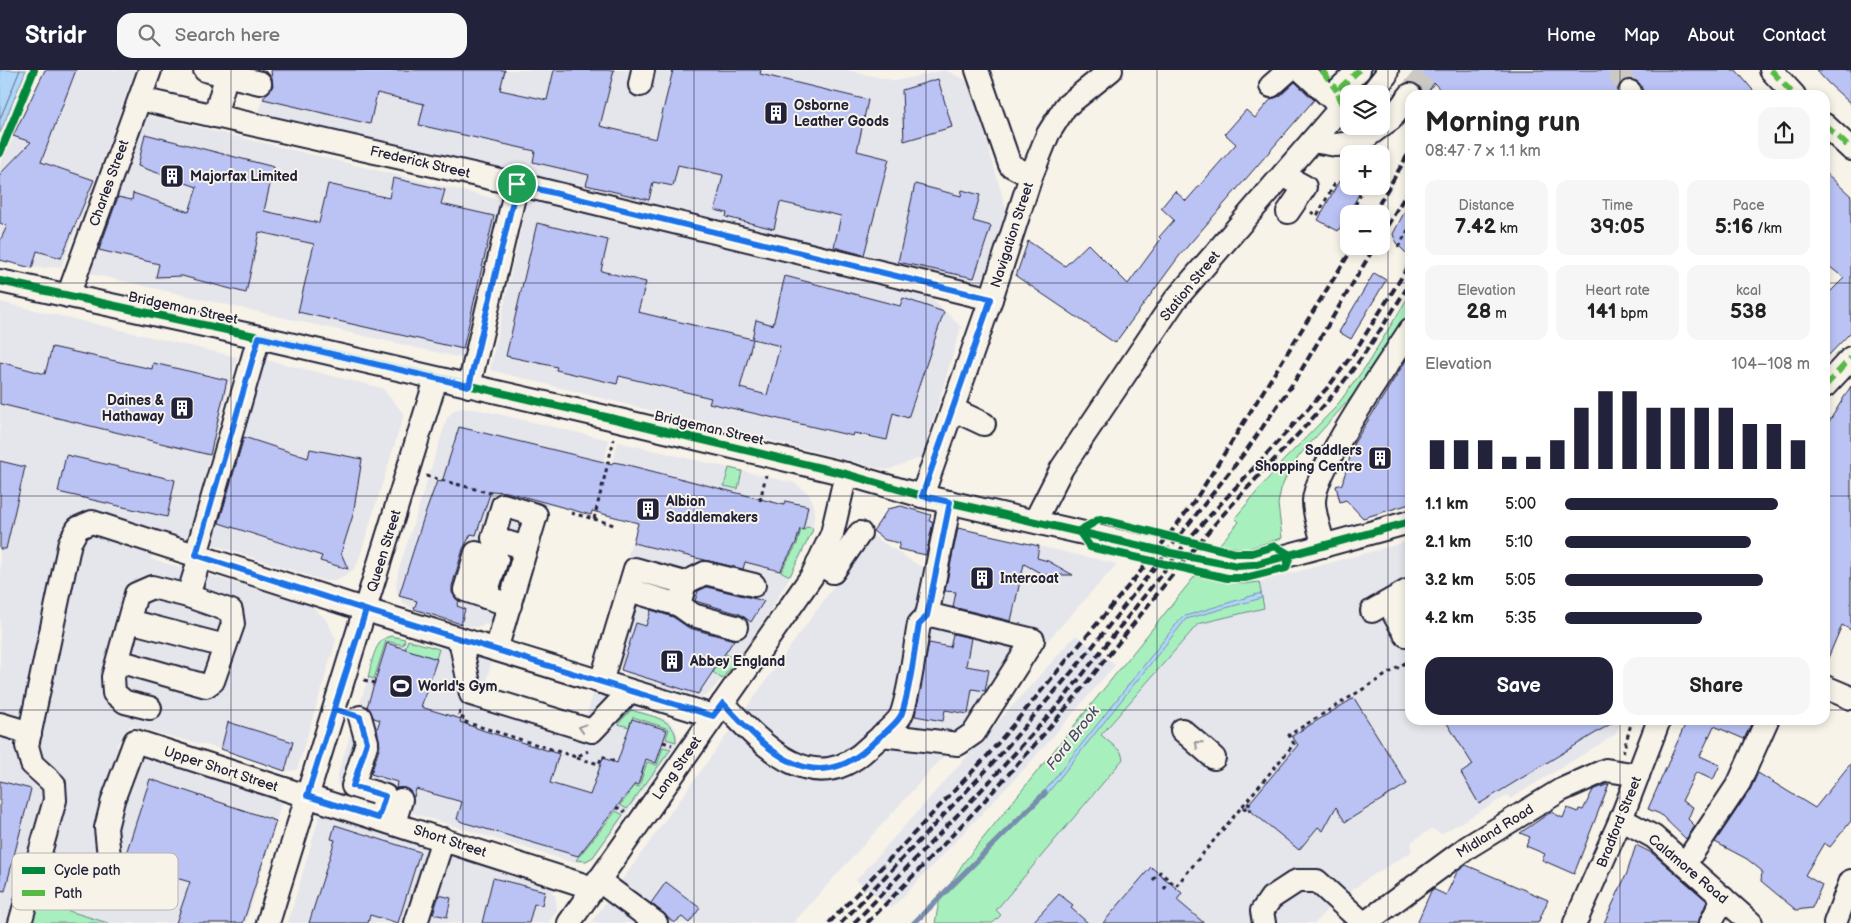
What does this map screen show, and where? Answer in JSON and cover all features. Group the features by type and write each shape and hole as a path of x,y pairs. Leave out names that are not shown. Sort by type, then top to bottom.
{"street":[{"name":"Charles Street","path":"68,296 150,70"},
{"path":"205,70 227,73 260,83"},
{"name":"Navigation Street","path":"937,499 952,409 999,292 1031,176 1010,165 977,70"},
{"path":"1031,176 1048,134 1065,107 1111,70"},
{"path":"1271,86 1289,70"},
{"path":"1301,70 1340,100"},
{"path":"1322,70 1340,97"},
{"name":"Station Street","path":"1352,85 1359,70"},
{"path":"1350,85 1364,70"},
{"path":"1378,85 1386,75 1387,70"},
{"path":"1771,70 1789,90"},
{"path":"215,116 227,73"},
{"name":"Frederick Street","path":"140,99 999,292"},
{"path":"1390,120 1405,102"},
{"name":"Station Street","path":"1035,521 1050,469 1175,300 1340,106"},
{"path":"1830,129 1851,149"},
{"path":"1312,141 1336,145 1360,142 1369,135"},
{"path":"1283,174 1305,187 1288,212"},
{"path":"469,386 517,184"},
{"name":"Bridgeman Street","path":"0,281 259,337 846,474 937,499 1172,553 1238,566 1253,566 1405,523"},
{"path":"188,596 259,337"},
{"path":"1324,546 1315,515 1314,500 1317,482 1337,446 1405,338"},
{"path":"1830,381 1851,358"},
{"name":"Queen Street","path":"268,923 436,379"},
{"path":"952,409 984,424"},
{"name":"Long Street","path":"568,923 812,576 832,534 846,474"},
{"path":"924,565 937,499"},
{"path":"40,853 55,800 54,784 32,764 27,746 70,542 78,528 92,522 496,650 530,650 572,663 601,682 630,691 718,710 773,753 797,766 818,770 850,763 901,715 919,624 927,614 937,499"},
{"path":"496,650 536,515 503,505 488,524 493,538 526,548"},
{"path":"818,563 833,572 860,533"},
{"path":"601,682 635,568 685,582 705,573 754,585"},
{"path":"678,605 685,582"},
{"path":"118,661 206,686 214,681 233,624 231,611 152,586 136,594 113,678 114,693 125,702 150,708"},
{"path":"628,590 678,605 693,615 736,627"},
{"path":"1372,611 1403,593"},
{"path":"1403,593 1395,616 1405,633"},
{"path":"485,597 510,604"},
{"path":"882,734 958,744 974,733 1033,640 927,614"},
{"path":"128,621 225,646"},
{"path":"460,639 470,694 564,723 592,731 630,691"},
{"path":"1830,689 1851,698"},
{"path":"334,709 369,728 367,742 353,786 392,792 386,821"},
{"path":"0,724 30,733"},
{"name":"Bradford Street","path":"1576,923 1622,819 1628,773 1656,725"},
{"path":"1685,864 1739,783 1765,725"},
{"path":"1182,730 1214,758"},
{"name":"Upper Short Street","path":"109,853 106,828 112,800 135,741 307,796"},
{"name":"Midland Road","path":"1364,923 1468,847 1545,800 1599,772 1606,770 1628,773"},
{"name":"Short Street","path":"307,796 443,839 596,884 656,923"},
{"name":"Caldmore Road","path":"1622,819 1654,837 1752,923"},
{"path":"416,923 443,839"},
{"path":"1264,923 1262,911 1270,898 1297,881 1317,881 1364,923"},
{"path":"1835,923 1851,881"},
{"path":"1711,923 1723,898"},
{"path":"20,923 24,910"}],"path":[{"path":"1358,195 1360,196 1356,203 1360,205"},
{"path":"1398,247 1405,235"},
{"path":"594,519 619,420"},
{"path":"760,501 770,456"},
{"path":"428,477 506,496 503,505"},
{"path":"571,513 614,525"},
{"path":"1153,880 1160,872 1176,886 1294,744 1289,735 1405,663"},
{"path":"367,680 375,683"},
{"path":"1628,773 1632,725"},
{"path":"596,768 602,756 616,760"},
{"path":"576,757 597,764"},
{"path":"1243,806 1249,812 1252,807 1247,802"},
{"path":"1164,889 1170,881"}],"shaded area":[{"path":"46,70 135,70 87,203 61,267 32,268 0,258 0,165"},
{"path":"271,70 845,70 896,81 945,70 966,80 972,89 1006,209 981,287 269,117 259,111"},
{"path":"147,115 505,201 466,359 83,272"},
{"path":"527,200 929,296 961,327 922,457 887,470 490,370"},
{"path":"0,302 237,357 187,539 158,533 151,559 310,604 327,621 336,640 297,770 285,771 221,749 130,726 116,746 283,797 246,923 0,923"},
{"path":"263,359 382,388 404,414 358,562 353,570 335,581 325,581 211,544"},
{"path":"461,408 480,410 609,440 591,515 549,505 510,634 485,624 477,627 468,626 414,609 404,603 397,593 398,572 447,418 453,411"},
{"path":"618,442 794,483 808,493 813,502 815,511 813,526 801,557 767,616 736,661 707,696 695,697 627,675 620,666 595,659 638,523 600,513"},
{"path":"938,523 1117,564 793,923 591,923 871,535 927,569"},
{"path":"1405,542 1405,725 1619,725 1616,734 1510,799 1508,795 1441,834 1432,829 1412,841 1411,852 1368,878 1329,907 1315,923 993,923 1001,915 996,910 1121,752 1101,736 1198,624 1264,608 1259,582"},
{"path":"1076,635 1115,665 1028,765 892,908 856,880"},
{"path":"391,636 439,649 441,643 492,659 486,684 585,715 587,714 594,691 643,706 634,709 667,720 675,727 678,736 677,744 594,858 585,863 568,861 350,794 338,786 337,777 378,646 381,640"},
{"path":"320,814 548,886 556,898 557,911 548,923 288,923"}],"green space":[{"path":"1405,302 1405,323 1378,367 1299,456 1287,475 1281,489 1278,504 1282,538 1246,549 1219,545 1239,522 1235,518 1282,462 1335,408 1366,366"},
{"path":"729,468 742,471 738,489 724,486"},
{"path":"806,527 813,528 812,532 790,576 778,570 782,570 797,544 801,529 805,530"},
{"path":"1195,576 1244,584 1259,582 1264,608 1198,624 1101,735 1121,752 1123,759 996,910 1001,915 993,923 935,923 939,902 964,862"},
{"path":"391,636 405,639 403,645 386,641 374,679 368,677 377,647 385,638"},
{"path":"408,640 439,649 436,659 405,649"},
{"path":"725,653 736,661 722,679 713,672"},
{"path":"631,710 653,716 667,723 675,734 676,742 666,739 669,729 633,717 629,727 618,724"},
{"path":"663,747 671,749 627,809 620,805 630,793 627,791 629,784 639,787 647,762 657,765"},
{"path":"616,811 623,815 593,857 586,861 576,860"},
{"path":"31,910 66,910 108,923 28,923"}],"water":[{"path":"0,70 26,70 0,133"},
{"path":"1261,593 1262,598 1186,619 1043,799 1040,797 1182,617"}],"building":[{"path":"45,70 76,70 41,162 94,180 61,258 37,251 32,268 0,260 0,241 7,226 0,223 0,174 31,142 13,136"},
{"path":"271,70 505,70 500,90 547,100 554,70 614,70 600,126 656,139 673,70 761,70 760,74 868,100 857,151 889,159 864,255 834,247 841,216 780,202 774,229 726,217 727,213 715,210 723,175 678,165 673,186 653,182 649,200 586,185 589,175 533,162 535,151 419,125 424,104 377,93 370,124 263,99 273,86"},
{"path":"1416,70 1736,70 1753,90 1642,90 1639,83 1632,79 1621,83 1619,90 1440,90 1434,83 1429,90 1421,90 1418,84 1405,83"},
{"path":"1816,70 1851,70 1851,104 1828,83"},
{"path":"938,79 952,127 904,141 902,90"},
{"path":"1295,82 1314,100 1180,255 1115,343 1016,276 1028,241 1065,266 1088,244 1128,284 1161,239 1159,237 1174,220 1161,208 1175,191 1186,201 1236,144 1225,134 1246,110 1255,118 1271,99 1280,96"},
{"path":"145,134 274,167 264,211 319,223 328,184 389,198 393,178 445,190 441,204 494,216 463,349 298,312 314,244 259,232 246,293 182,276 156,277 159,264 99,250 118,197 132,200 133,193 189,212 197,187 138,166"},
{"path":"1830,177 1851,196 1851,332 1830,354 1830,292 1844,278 1830,267"},
{"path":"1339,181 1340,195 1359,195 1353,205 1340,205 1340,228 1338,231 1318,220"},
{"path":"915,184 961,196 962,190 980,195 973,221 991,226 974,278 898,262"},
{"path":"1405,211 1405,252 1396,243 1393,234"},
{"path":"537,223 608,240 601,271 646,282 638,312 752,339 756,320 773,325 785,276 900,306 903,298 944,312 908,418 893,413 887,440 854,433 853,436 709,403 711,398 619,376 617,384 556,370 557,367 506,356","holes":["753,339 780,346 767,395 740,388"]},
{"path":"1374,273 1386,280 1351,339 1339,332"},
{"path":"52,347 152,369 153,363 227,380 210,455 0,404 0,362 45,374"},
{"name":"Saddlers Shopping Centre","path":"1405,362 1405,505 1363,518 1346,500 1340,502 1336,486 1342,484 1354,443"},
{"path":"1851,386 1851,630 1842,625 1830,653 1830,420"},
{"path":"459,427 612,464 613,462 624,464 784,505 785,501 808,506 803,530 800,529 796,543 780,571 745,562 743,569 633,543 638,523 592,511 591,515 507,492 491,491 476,535 471,534 463,549 452,586 452,593 459,601 457,606 465,609 461,624 414,609 417,601 399,596 423,520 437,481 442,482"},
{"path":"244,437 308,458 310,449 362,459 353,515 341,553 348,569 320,561 322,556 219,523"},
{"path":"66,455 175,480 167,517 58,492"},
{"path":"0,461 25,467 6,549 0,549"},
{"path":"901,506 931,515 929,521 933,522 926,555 898,549 900,543 885,540 873,531 888,509"},
{"name":"Intercoat","path":"958,528 1039,546 1037,558 1048,561 1073,575 1044,575 1024,564 1011,621 953,607 956,592 945,591"},
{"path":"707,587 764,601 751,622 740,614 695,601 698,591"},
{"name":"Abbey England","path":"651,610 673,617 689,628 734,640 698,694 621,670 636,623 646,626"},
{"path":"953,634 971,638 966,666 989,670 985,691 972,689 968,714 945,710 943,721 915,716 929,643 950,647"},
{"path":"387,643 437,659 421,707 461,719 460,722 485,731 559,754 550,783 590,795 603,758 617,763 632,719 667,730 656,763 646,759 638,785 635,784 578,856 462,822 457,819 462,802 416,789 414,797 405,788 396,788 397,782 371,774 380,746 377,729 380,720 374,718 367,707"},
{"path":"1354,698 1407,784 1345,822 1336,807 1323,831 1318,827 1299,850 1246,807 1298,745 1292,736"},
{"path":"228,722 293,742 285,771 221,749"},
{"path":"1448,725 1609,725 1479,804 1461,773 1473,765"},
{"path":"1685,725 1751,725 1744,739 1714,726 1700,756 1720,765 1713,780 1696,772 1682,801 1693,807 1688,819 1695,826 1686,839 1660,814 1648,809"},
{"path":"1851,763 1851,821 1830,847 1824,843 1805,875 1822,885 1812,908 1796,910 1761,881 1762,871 1747,859 1715,842 1750,790 1758,773 1815,808"},
{"path":"150,779 276,821 243,923 176,923 190,882 178,879 178,853 126,853"},
{"path":"0,781 31,789 15,853 12,853 12,864 5,891 0,890"},
{"path":"1609,784 1574,874 1542,860 1545,854 1526,846 1530,837 1520,833 1551,812 1563,818 1567,808 1578,812 1579,809 1583,810 1593,790"},
{"path":"335,825 420,852 398,923 370,915 368,923 309,923 335,840 331,839"},
{"path":"1636,845 1652,853 1707,901 1698,923 1604,923 1627,873"},
{"path":"1466,865 1548,900 1538,923 1417,923 1431,891 1433,889 1446,895 1457,872"},
{"path":"1151,867 1182,893 1177,900 1204,923 1103,923"},
{"path":"493,878 545,891 542,905 534,904 529,923 482,923"},
{"path":"666,882 700,908 689,923 682,917 674,923 651,903"},
{"path":"1059,894 1073,905 1071,908 1088,923 1032,923"},
{"path":"439,895 451,898 447,917 433,914"}],"waterway":[{"name":"Ford Brook","path":"914,923 1045,793"}],"tunnel":[{"path":"1413,90 1428,70"},
{"path":"1617,70 1629,90"}],"railway":[{"path":"1378,205 1405,160"},
{"path":"1390,221 1405,196"},
{"path":"829,923 988,755 1145,566 1194,502 1348,255"},
{"path":"841,923 994,762 1082,660 1246,451 1296,379 1370,255"},
{"path":"854,923 990,781 1061,702 1193,534 1329,386 1355,351 1405,272"},
{"path":"867,923 1006,777 1059,717 1219,519 1336,391 1366,352 1405,291"}],"marked path":[{"path":"1322,70 1337,91"},
{"path":"1343,85 1359,70"},
{"path":"1771,70 1789,90"},
{"path":"1340,88 1337,91 1340,98"},
{"path":"1830,130 1851,149"},
{"path":"1830,381 1851,358"}],"cycle path":[{"path":"0,153 34,70"},
{"path":"0,281 259,337 846,474 922,496 1171,553 1237,566 1253,565 1405,523"},
{"path":"1100,519 1235,553 1252,553 1275,546 1290,555 1286,568 1245,578 1227,578 1090,547 1079,531 1100,519"}],"place":[{"name":"Osborne Leather Goods","path":"776,113"},
{"name":"Majorfax Limited","path":"172,176"},
{"name":"Daines & Hathaway","path":"182,408"},
{"name":"Saddlers Shopping Centre","path":"1380,458"},
{"name":"Albion Saddlemakers","path":"648,509"},
{"name":"Intercoat","path":"982,578"},
{"name":"Abbey England","path":"672,661"},
{"name":"World's Gym","path":"401,686"}],"route":[{"path":"517,184 469,386 259,337 196,555 366,610 334,709 360,717 367,742 353,786 385,796 382,809 378,818 307,796 366,610 713,716 723,703 773,753 797,766 818,770 850,763 866,751 901,715 919,624 927,616 950,502 922,496 991,299 517,184"}]}
